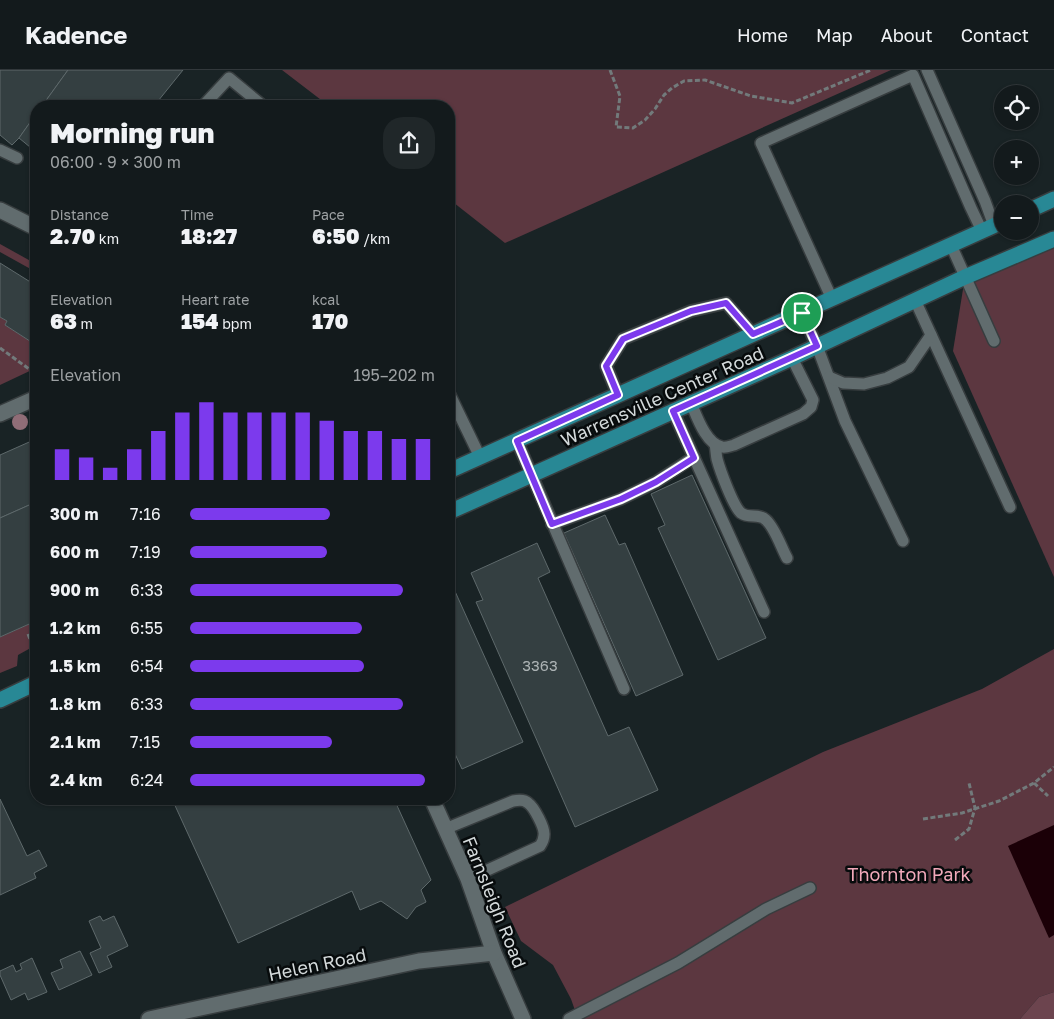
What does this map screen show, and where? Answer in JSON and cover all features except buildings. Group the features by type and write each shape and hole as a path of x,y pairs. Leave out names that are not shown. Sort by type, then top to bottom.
{"main road":[{"path":"1039,206 1054,199"},
{"name":"Warrensville Center Road","path":"455,468 993,226"},
{"name":"Warrensville Center Road","path":"455,509 792,358 965,277 1053,241"},
{"path":"0,700 30,686"}],"street":[{"path":"0,210 30,225"},
{"path":"0,414 30,401"},
{"name":"Farnsleigh Road","path":"435,805 468,878 494,953 523,1019"},
{"name":"Helen Road","path":"148,1019 419,961 494,953"}],"lane":[{"path":"927,70 985,201 993,226"},
{"path":"832,299 761,142 913,75 971,208 993,226"},
{"path":"209,100 229,78 256,100"},
{"path":"0,150 17,158"},
{"path":"951,245 994,341"},
{"path":"915,300 1010,507"},
{"path":"618,395 606,366 623,339 691,311 726,303 753,334"},
{"path":"802,313 817,346 845,421 903,540"},
{"path":"829,377 843,383 864,384 887,378 910,367 931,335"},
{"path":"691,403 705,434 715,444 724,448 734,445 802,414 811,408 812,400 792,358"},
{"path":"455,406 480,457"},
{"path":"673,411 764,612"},
{"path":"455,418 460,416"},
{"path":"517,441 624,690"},
{"path":"715,444 716,457 736,506 742,513 759,516 770,524 787,558"},
{"path":"552,524 621,499 656,482 694,458"},
{"path":"445,829 513,801 521,800 528,802 534,809 543,828 543,842 540,846 468,878"},
{"path":"569,1019 678,962 766,908 810,888"}],"path":[{"path":"610,70 620,96 616,127 628,128 633,128 645,120 664,95 684,81 705,80 751,96 792,103 870,70"},
{"path":"0,348 30,370"},
{"path":"28,634 30,638"},
{"path":"922,819 962,813 999,801 1034,783 1054,767"},
{"path":"955,840 970,829 976,808 969,783"},
{"path":"1034,783 1048,796"}],"green space":[{"path":"282,70 891,70 505,243 455,204 455,100 321,100"},
{"path":"0,244 30,261 30,269 0,252"},
{"path":"1054,245 1054,577 953,351 965,277"},
{"path":"0,317 7,321 5,325 30,341 30,371 0,385"},
{"path":"30,624 30,648 18,655 17,666 0,673 0,637"},
{"name":"Thornton Park","path":"1054,649 1054,992 1039,997 1020,1019 578,1019 571,999 553,965 521,941 505,907 823,752 982,689"}],"shaded area":[{"path":"1054,825 1054,935 1049,938 1008,846"},
{"path":"1054,992 1054,1019 1020,1019 1039,997"}],"route":[{"path":"726,303 753,334 802,313 817,346 673,411 694,458 656,482 621,499 552,524 517,441 618,395 606,366 623,339 691,311 726,303"}]}
